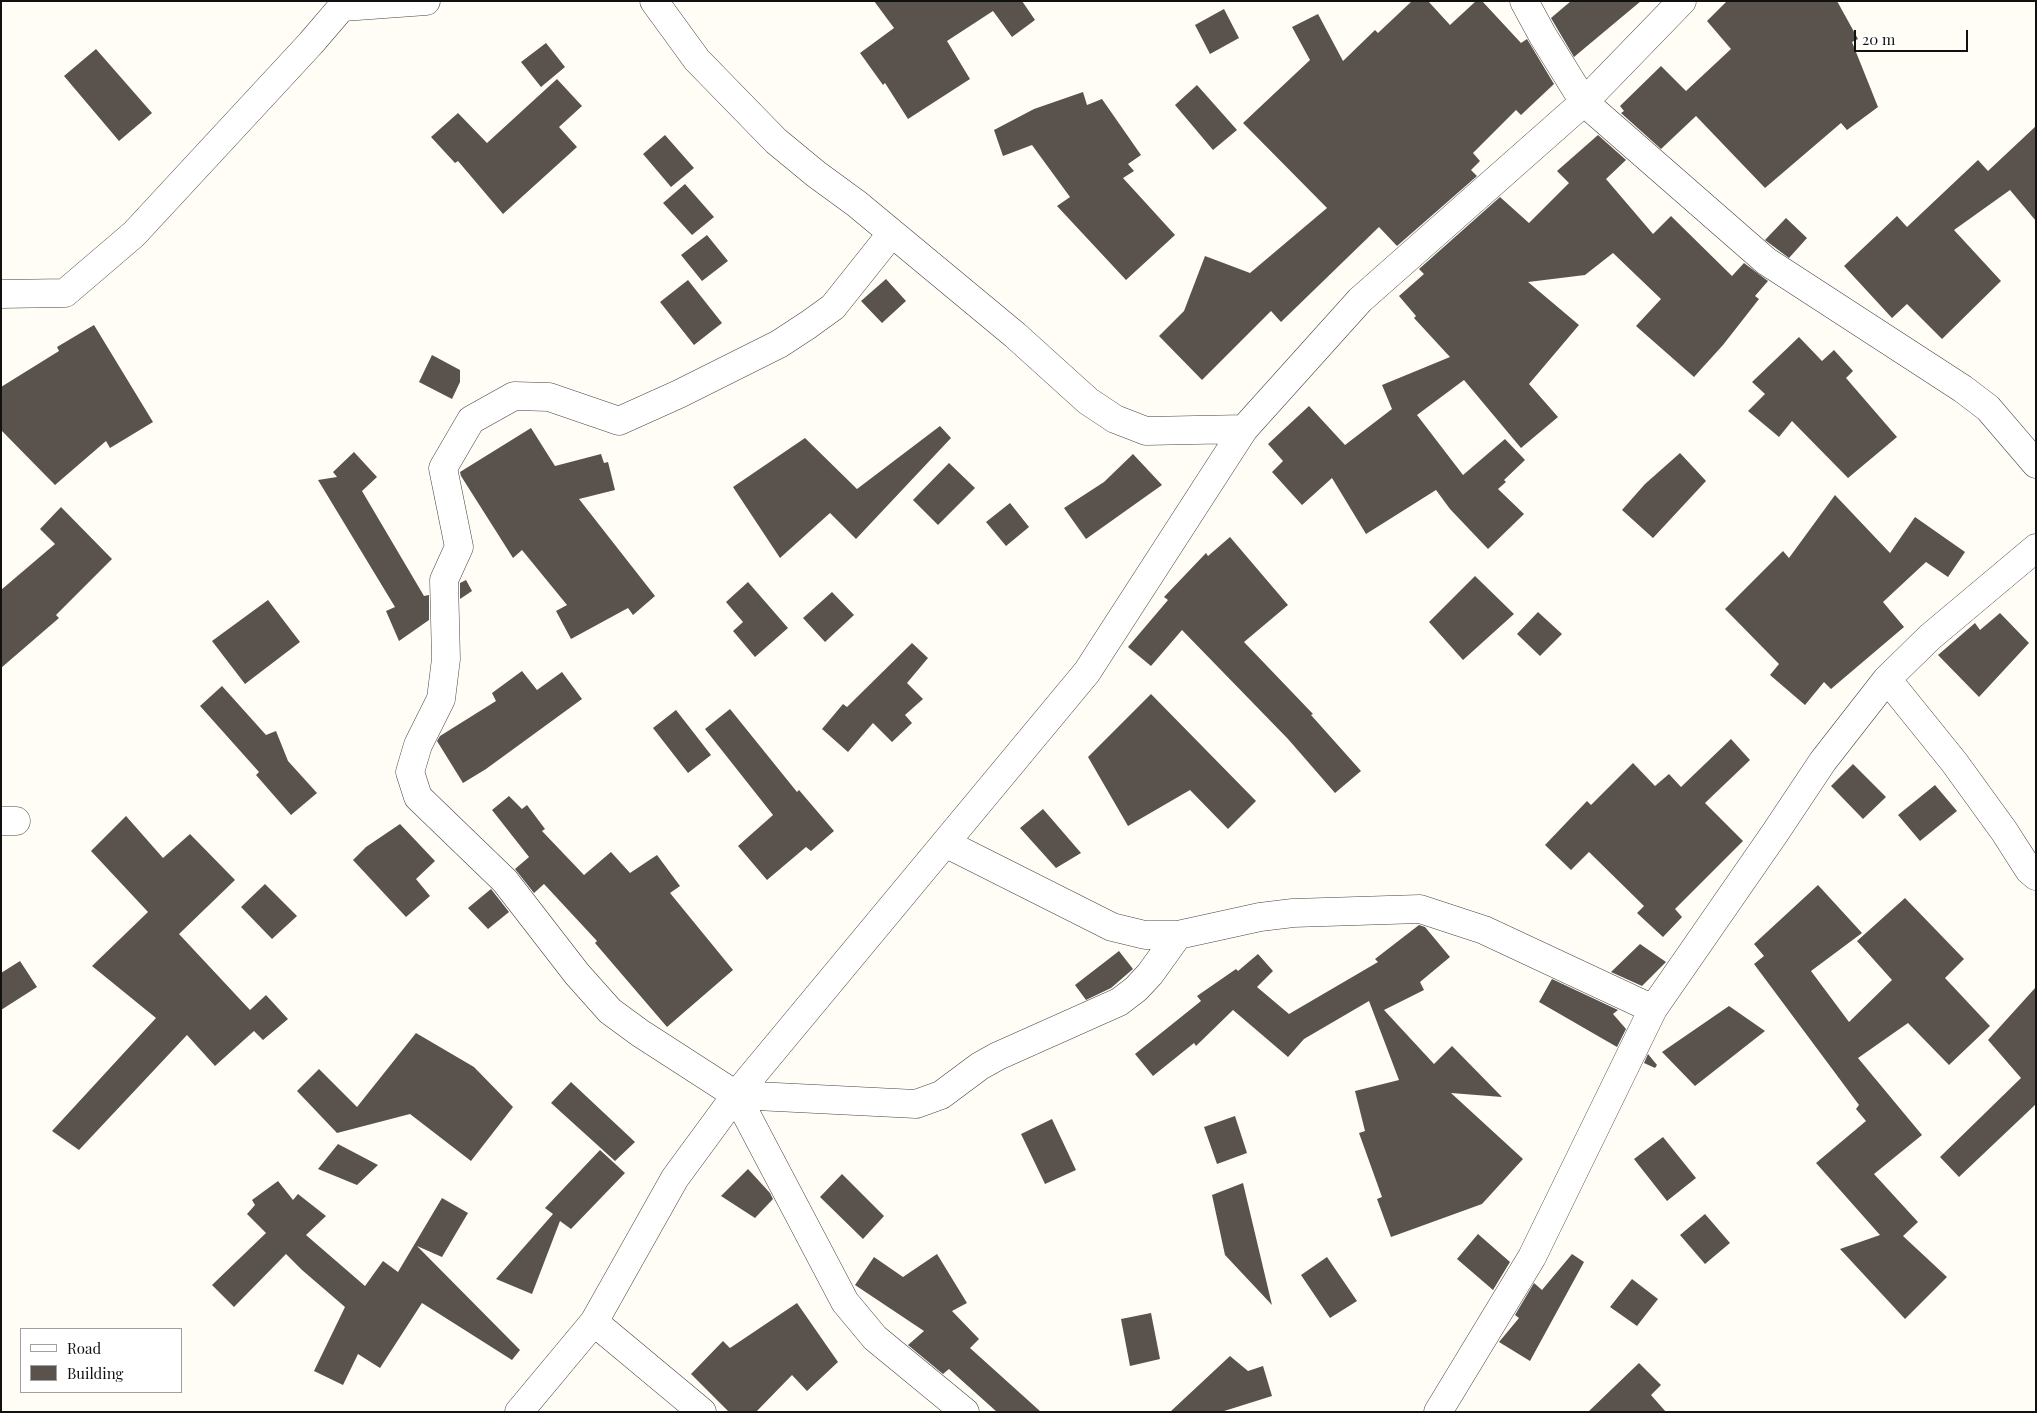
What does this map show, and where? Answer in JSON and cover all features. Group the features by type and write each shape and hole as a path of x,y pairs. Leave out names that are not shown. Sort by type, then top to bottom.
{"street":[{"path":"1,294 64,293 134,234 345,4 426,1"},
{"path":"654,1 697,60 776,141 892,233 1015,335 1088,401 1116,419 1146,431 1244,429"},
{"path":"1524,1 1543,36 1584,102 1766,261 1988,408 2036,464"},
{"path":"519,1412 594,1322 675,1178 736,1095 1087,672 1244,429 1360,300 1584,102 1682,1"},
{"path":"892,233 833,306 779,344 679,394 618,421 549,397 514,396 471,420 443,468 459,547 444,580 446,659 440,699 418,745 410,772 418,797 505,881 577,974 610,1011 640,1033 736,1095 845,1302 875,1338 965,1412"},
{"path":"1438,1412 1532,1257 1653,1009 1823,761 1887,679 1930,637 2036,548"},
{"path":"1887,679 1954,762 2004,831 2029,870 2036,876"},
{"path":"945,843 1112,927 1145,936 1178,935 1260,917 1293,913 1420,908 1484,930 1653,1009"},
{"path":"736,1095 916,1104 941,1095 980,1066 998,1056 1119,1002 1136,989 1150,974 1178,935"},
{"path":"594,1322 702,1412"}],"building":[{"path":"874,1 1022,1 1035,20 1012,37 993,11 947,41 970,79 908,119 885,83 883,85 860,53 894,28"},
{"path":"1412,1 1428,1 1450,25 1476,1 1482,1 1521,43 1527,39 1554,84 1521,115 1516,110 1473,153 1480,161 1471,170 1477,176 1397,246 1379,227 1281,322 1271,311 1202,380 1159,336 1184,311 1205,256 1250,273 1327,208 1243,123 1310,60 1292,27 1318,14 1343,61 1375,30 1378,33"},
{"path":"1571,1 1641,1 1574,57 1551,18"},
{"path":"1727,1 1837,1 1858,39 1852,42 1878,107 1847,130 1841,123 1765,188 1696,116 1661,149 1621,113 1624,111 1620,106 1661,66 1686,91 1731,49 1707,21"},
{"path":"1224,9 1239,38 1210,54 1195,25"},
{"path":"546,43 565,67 541,87 521,62"},
{"path":"96,49 152,113 119,141 64,76"},
{"path":"557,79 582,106 559,127 577,147 503,214 458,161 455,163 431,137 458,113 487,143"},
{"path":"1197,85 1237,130 1213,150 1175,105"},
{"path":"1083,92 1087,105 1102,99 1141,155 1128,164 1134,171 1123,178 1175,235 1126,280 1057,206 1070,197 1032,145 1003,156 994,130 1034,109"},
{"path":"2036,126 2036,221 2010,190 1954,230 2001,281 1942,339 1907,304 1892,318 1844,266 1897,216 1907,227 1978,160 1988,171"},
{"path":"665,135 694,168 671,187 643,154"},
{"path":"1598,135 1626,160 1606,179 1653,234 1671,216 1732,276 1744,263 1768,281 1755,296 1759,299 1723,345 1694,377 1636,326 1661,299 1613,253 1585,275 1528,282 1579,325 1529,384 1558,417 1521,448 1464,380 1417,415 1463,475 1505,439 1525,460 1504,480 1506,482 1498,489 1524,514 1488,549 1450,509 1436,490 1366,534 1332,478 1302,505 1272,472 1283,461 1268,444 1309,406 1345,445 1392,409 1382,385 1450,357 1414,318 1416,316 1399,296 1424,274 1419,269 1500,197 1529,223 1569,183 1557,171"},
{"path":"685,184 714,217 692,235 663,203"},
{"path":"1786,218 1807,238 1789,258 1765,240"},
{"path":"707,235 728,261 702,281 681,255"},
{"path":"886,279 906,301 882,323 861,301"},
{"path":"688,280 722,323 694,345 660,302"},
{"path":"94,325 153,422 110,448 106,441 55,485 1,430 1,387 59,351 57,347"},
{"path":"1799,337 1822,361 1834,350 1853,371 1846,378 1897,437 1848,478 1792,421 1779,437 1748,411 1765,394 1752,382"},
{"path":"432,355 460,370 460,382 452,399 419,382"},
{"path":"940,426 951,438 856,539 830,513 780,558 733,487 805,438 857,489"},
{"path":"531,428 555,466 601,454 604,463 608,462 615,490 579,499 655,596 633,615 628,608 571,639 556,611 567,605 522,550 513,558 460,472"},
{"path":"354,452 377,477 362,491 424,596 429,595 429,620 399,641 386,611 395,607 318,480 337,477 333,472"},
{"path":"1680,453 1706,481 1653,538 1622,510 1645,484"},
{"path":"1133,454 1162,485 1086,539 1064,508 1104,482"},
{"path":"949,463 975,488 938,525 913,500"},
{"path":"1835,495 1890,553 1915,517 1965,552 1948,577 1926,562 1883,602 1904,627 1831,689 1824,682 1805,705 1770,675 1779,664 1725,609 1783,551 1789,558"},
{"path":"1010,503 1029,527 1006,546 986,522"},
{"path":"61,507 112,559 56,615 59,618 1,668 1,590 55,544 40,529"},
{"path":"1230,537 1288,605 1244,642 1313,714 1311,715 1361,771 1335,793 1288,739 1182,630 1151,666 1128,647 1168,600 1164,597 1206,553 1208,556"},
{"path":"1475,576 1514,614 1463,660 1429,622"},
{"path":"466,580 472,591 460,599 460,583"},
{"path":"748,582 788,628 755,657 733,631 743,622 726,602"},
{"path":"832,592 854,615 825,642 803,618"},
{"path":"268,600 300,642 245,684 212,641"},
{"path":"1538,612 1562,634 1540,656 1517,634"},
{"path":"2000,613 2029,643 1979,697 1938,655 1975,623 1980,630"},
{"path":"912,643 928,658 907,683 923,699 905,715 912,723 892,742 873,723 848,752 822,729 843,704 847,707"},
{"path":"522,671 537,690 562,672 582,699 486,769 463,783 437,741 440,736 496,701 492,693"},
{"path":"222,686 266,735 276,731 288,761 317,793 291,815 256,775 259,772 200,706"},
{"path":"1151,694 1256,801 1228,829 1190,790 1128,826 1088,757"},
{"path":"730,709 797,792 799,790 834,831 811,851 806,847 767,880 738,846 773,815 705,729"},
{"path":"676,710 711,755 688,773 653,728"},
{"path":"1731,739 1750,760 1705,803 1743,841 1675,909 1682,917 1663,937 1637,913 1644,906 1589,852 1571,870 1545,845 1587,801 1591,805 1633,763 1655,786 1669,774 1681,787"},
{"path":"1853,764 1886,797 1863,819 1831,786"},
{"path":"1935,785 1957,811 1920,841 1898,815"},
{"path":"509,796 522,809 527,805 545,829 542,831 584,875 611,852 630,873 657,855 680,886 670,893 733,970 667,1027 595,943 597,941 544,884 534,893 515,869 529,857 492,810"},
{"path":"1043,809 1081,853 1056,868 1020,828"},
{"path":"126,816 163,858 190,834 235,880 179,934 250,1010 266,995 288,1019 263,1040 254,1031 215,1066 187,1035 79,1150 52,1131 156,1018 92,966 148,912 91,851"},
{"path":"400,824 435,861 416,879 430,896 406,917 353,860 366,847"},
{"path":"265,884 297,916 272,939 241,907"},
{"path":"1818,885 1862,933 1811,971 1849,1022 1892,980 1857,941 1905,898 1964,959 1945,978 1990,1026 1949,1065 1908,1023 1858,1058 1922,1135 1874,1174 1918,1222 1903,1236 1947,1277 1905,1319 1840,1249 1880,1235 1816,1163 1866,1121 1856,1109 1859,1105 1754,964 1764,956 1754,944"},
{"path":"491,889 509,912 488,929 468,908"},
{"path":"1419,925 1425,927 1450,957 1420,982 1424,990 1384,1010 1434,1064 1452,1046 1502,1097 1451,1093 1523,1159 1482,1204 1391,1237 1377,1199 1382,1197 1359,1133 1365,1131 1355,1091 1399,1080 1369,1001 1304,1039 1288,1057 1233,1010 1196,1046 1194,1043 1153,1076 1135,1054 1201,1001 1197,996 1236,969 1238,971 1258,954 1273,971 1257,987 1289,1014 1378,962 1375,959"},
{"path":"1640,944 1666,962 1642,986 1611,972"},
{"path":"1119,951 1133,969 1111,988 1086,1000 1075,985"},
{"path":"20,961 37,987 1,1010 1,973"},
{"path":"1552,979 1618,1010 1613,1014 1626,1029 1617,1047 1539,1002"},
{"path":"2036,987 2036,1104 1959,1177 1940,1157 2021,1078 1988,1040"},
{"path":"1729,1006 1765,1031 1695,1086 1662,1052"},
{"path":"416,1033 474,1067 513,1107 471,1161 410,1114 337,1133 297,1091 319,1069 357,1107"},
{"path":"1648,1054 1657,1065 1655,1068 1644,1063"},
{"path":"571,1082 635,1142 615,1161 551,1103"},
{"path":"1235,1116 1247,1153 1217,1164 1204,1127"},
{"path":"1052,1119 1076,1170 1045,1184 1021,1134"},
{"path":"1663,1137 1696,1178 1667,1201 1634,1159"},
{"path":"338,1144 378,1165 357,1185 318,1169"},
{"path":"600,1150 625,1173 571,1229 560,1221 532,1294 496,1279 553,1214 545,1208"},
{"path":"748,1169 770,1193 773,1199 755,1218 721,1196"},
{"path":"842,1174 884,1216 863,1239 820,1197"},
{"path":"278,1181 293,1200 298,1194 326,1216 306,1235 365,1286 383,1261 398,1272 442,1198 468,1213 442,1257 417,1246 520,1350 512,1360 422,1303 380,1368 358,1354 343,1385 314,1371 345,1307 286,1254 234,1307 212,1285 266,1233 247,1214 255,1205 252,1200"},
{"path":"1243,1183 1272,1305 1225,1255 1212,1195"},
{"path":"1705,1214 1730,1243 1705,1264 1680,1235"},
{"path":"1478,1234 1510,1262 1493,1290 1457,1259"},
{"path":"937,1254 967,1303 952,1311 979,1339 970,1348 1041,1412 997,1412 949,1369 943,1374 908,1345 924,1331 855,1285 874,1257 903,1277"},
{"path":"1572,1254 1584,1262 1530,1361 1499,1342 1519,1318 1515,1315 1534,1283 1542,1290"},
{"path":"1327,1257 1357,1301 1330,1318 1301,1275"},
{"path":"1632,1279 1658,1299 1637,1326 1610,1307"},
{"path":"797,1303 838,1362 807,1391 792,1375 756,1412 729,1412 691,1374 723,1341 730,1348"},
{"path":"1151,1313 1160,1359 1130,1366 1121,1319"},
{"path":"1230,1356 1248,1371 1263,1366 1272,1396 1221,1412 1170,1412"},
{"path":"1639,1363 1661,1385 1651,1395 1666,1412 1588,1412"}]}
